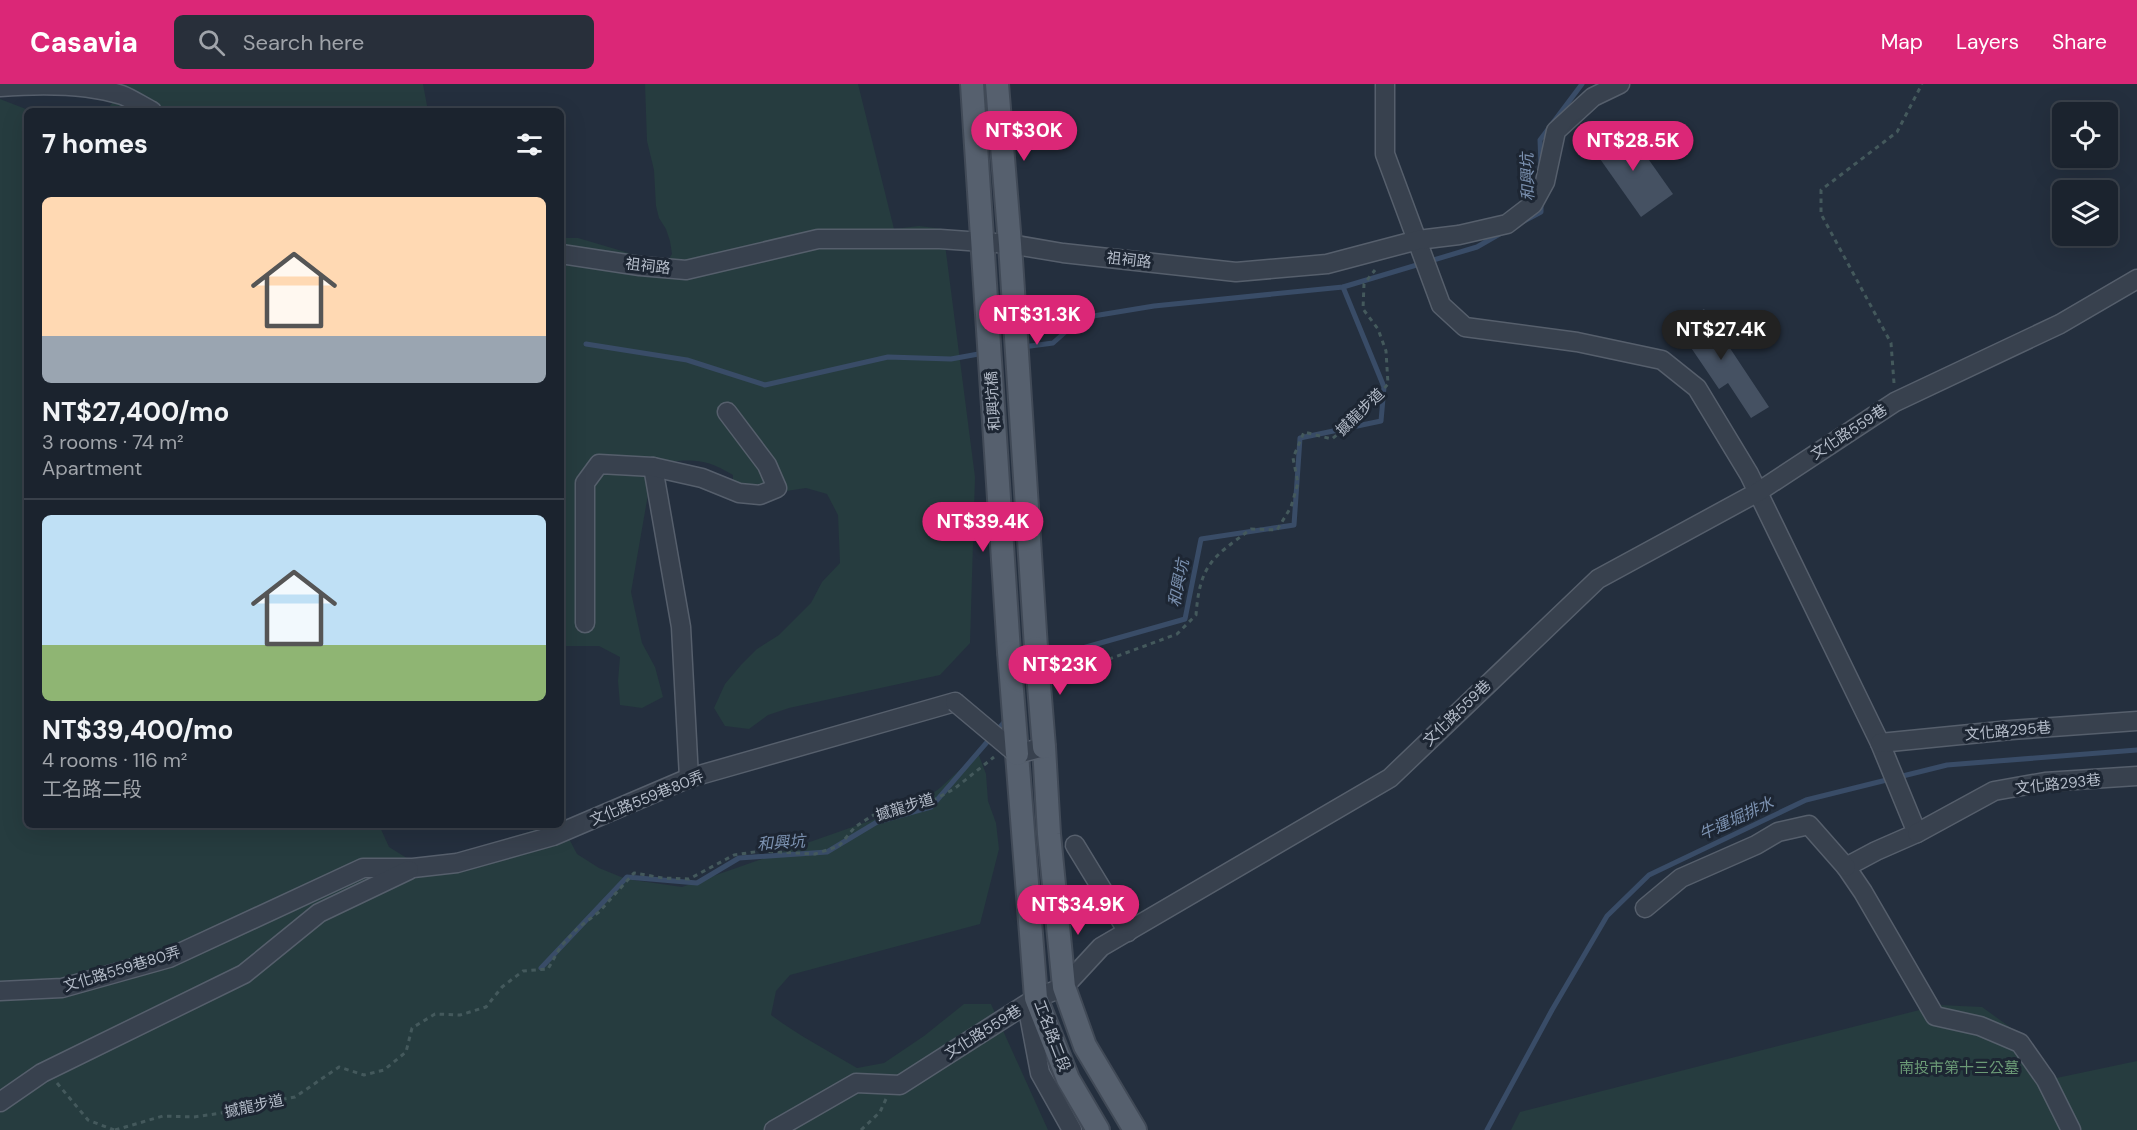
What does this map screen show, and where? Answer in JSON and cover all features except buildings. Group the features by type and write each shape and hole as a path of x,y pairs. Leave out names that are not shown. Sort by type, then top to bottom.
{"main road":[{"path":"972,84 983,241"},
{"path":"997,84 1010,244"},
{"name":"和興坑橋","path":"983,241 1009,652"},
{"name":"和興坑橋","path":"1010,244 1036,648"},
{"name":"工名路二段","path":"1036,648 1049,834 1064,987 1085,1046 1132,1126"},
{"name":"工名路二段","path":"1009,652 1008,754 1036,998 1068,1078 1098,1130"}],"lane":[{"path":"1385,84 1385,154 1441,305 1465,327 1577,342 1662,360 1697,388 1758,492 1880,743 1917,833"},
{"name":"祖祠路","path":"564,254 640,266 686,270 818,239 940,239 1010,244 1236,272 1327,264 1418,240 1459,235 1507,224 1533,204 1545,182 1556,131 1593,97 1620,84"},
{"path":"0,87 91,86 125,90 148,108"},
{"name":"文化路559巷","path":"774,1130 856,1083 900,1084 1036,998 1064,987 1101,947 1390,778 1598,579 1758,492 1895,402 2060,324 2137,279"},
{"path":"585,623 585,483 599,464 653,467 702,478 739,493 760,495 777,488 767,465 727,412"},
{"path":"653,467 681,627 689,778"},
{"name":"文化路559巷80弄","path":"0,991 62,988 169,958 363,868 413,868 457,863 553,836 689,778 955,702 1008,754"},
{"name":"文化路295巷","path":"1880,743 2137,721"},
{"path":"1008,754 1044,747"},
{"name":"文化路293巷","path":"1846,867 1994,792 2045,782 2137,776"},
{"path":"1645,908 1682,878 1756,845 1778,832 1809,825 1846,867 1863,892 1935,1016 1980,1026 2020,1043 2046,1080 2071,1130"},
{"path":"1075,845 1128,932"},
{"path":"0,1102 42,1073 244,974 319,913 413,868"},
{"path":"1036,998 1029,1015 1040,1072 1072,1130"}],"path":[{"path":"1895,402 1891,343 1821,213 1821,190 1897,132 1922,84"},
{"name":"撼龍步道","path":"1056,678 1177,634 1196,615 1198,588 1209,563 1251,529 1277,530 1291,507 1299,483 1293,458 1304,432 1332,439 1360,415 1388,384 1386,351 1378,329 1363,309 1364,284 1376,269"},
{"name":"撼龍步道","path":"42,1073 59,1084 88,1120 114,1130 163,1116 194,1117 242,1110 296,1097 339,1067 364,1075 384,1070 406,1052 412,1028 435,1014 460,1015 486,1007 502,987 522,971 548,969 561,946 578,928 599,912 634,873 663,878 689,879 734,855 761,851 815,854 839,846 855,828 878,812 906,810 928,804 954,789 989,760 1008,754"},
{"path":"861,1130 880,1112 894,1084"}],"green space":[{"path":"114,84 423,84 427,108 108,108 112,103"},
{"path":"645,84 858,84 894,229 919,226 943,229 975,477 970,643 940,675 789,708 768,715 749,729 725,726 714,708 725,684 757,649 779,635 811,603 822,582 840,563 838,515 827,494 806,488 733,499 733,475 701,461 666,462 650,483 631,592 642,643 655,667 663,697 642,708 620,705 618,681 620,657 599,646 564,646 564,238 578,238 666,264 672,254 670,241 656,206 654,170 647,141"},
{"path":"0,99 24,108 24,828 380,828 389,847 410,860 491,852 515,836 542,828 566,833 577,854 599,868 626,879 682,887 918,804 940,788 978,753 986,774 988,801 996,823 999,849 980,924 790,975 776,991 771,1015 857,1068 884,1063 924,1036 964,1004 991,1004 1048,1130 0,1130"},
{"name":"南投市第十三公墓","path":"1939,1005 1982,1007 2025,1038 2047,1080 2137,1061 2137,1130 1511,1130 1520,1112"}],"waterway":[{"name":"和興坑","path":"1541,165 1540,140 1582,84"},
{"name":"和興坑","path":"1524,221 1541,212 1541,201"},
{"path":"1023,347 1053,343 1081,318 1154,306 1343,287 1477,247 1503,232"},
{"name":"和興坑","path":"1045,676 1065,653 1185,619 1201,539 1294,525 1300,438 1381,421 1384,387 1343,287"},
{"path":"586,344 687,360 765,385 888,357 951,359 984,353"},
{"name":"和興坑","path":"541,968 627,877 697,883 739,858 827,852 877,822 931,807 1007,719"},
{"name":"牛運堀排水","path":"1487,1130 1552,1010 1607,916 1649,875 1806,800 1947,765 2137,750"}]}
